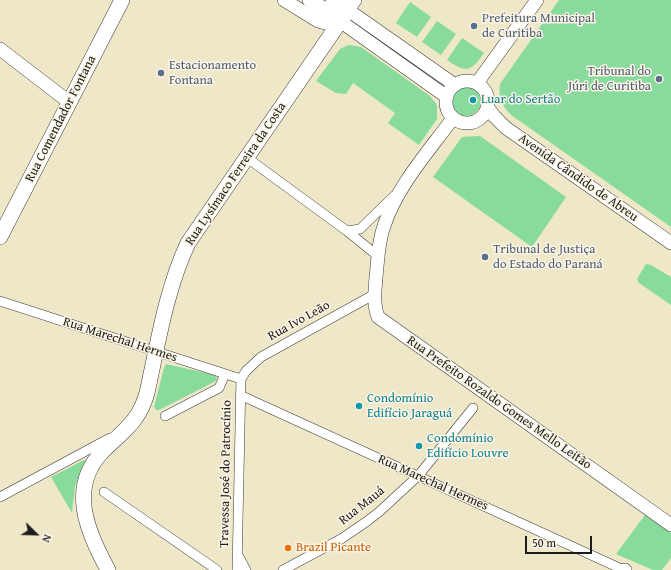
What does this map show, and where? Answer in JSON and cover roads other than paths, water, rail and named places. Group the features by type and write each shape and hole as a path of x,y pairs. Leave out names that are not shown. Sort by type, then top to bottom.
{"main road":[{"name":"Rua Comendador Fontana","path":"0,237 122,0"},
{"path":"284,0 318,22 329,23 348,8"},
{"path":"310,0 348,8 447,97"},
{"path":"334,0 348,8 455,85"},
{"path":"477,83 537,0"},
{"name":"Rua Lysímaco Ferreira da Costa","path":"108,570 88,528 84,509 85,489 88,474 96,459 138,416 144,402 171,288 182,257 197,229 348,8"},
{"path":"0,49 69,102"},
{"path":"468,80 477,83 485,89 488,98 488,108 482,118 471,123 458,121 453,118 447,108 447,97 455,85 459,82 468,80"},
{"name":"Avenida Cândido de Abreu","path":"488,108 506,128 671,244"},
{"name":"Rua Prefeito Rozaldo Gomes Mello Leitão","path":"453,118 402,188 394,201 384,226 378,256 375,294 376,311 378,317 671,525"}],"street":[{"path":"246,157 347,231 378,256"},
{"path":"347,231 360,229 402,188"},
{"name":"Rua Ivo Leão","path":"241,379 246,370 261,357 375,294"},
{"name":"Rua Marechal Hermes","path":"0,301 241,379"},
{"path":"164,416 219,388 225,374"},
{"name":"Travessa José do Patrocínio","path":"237,570 241,379"},
{"name":"Rua Marechal Hermes","path":"240,395 624,570"},
{"name":"Rua Mauá","path":"282,570 353,532 379,512 418,476 473,408"},
{"path":"0,497 126,430"},
{"path":"104,492 218,570"},
{"path":"237,554 246,570"}],"place":[{"name":"Prefeitura Municipal de Curitiba","path":"474,26"},
{"name":"Estacionamento Fontana","path":"161,73"},
{"name":"Tribunal do Júri de Curitiba","path":"659,79"},
{"name":"Luar do Sertão","path":"473,100"},
{"name":"Tribunal de Justiça do Estado do Paraná","path":"485,257"},
{"name":"Condomínio Edifício Jaraguá","path":"359,406"},
{"name":"Condomínio Edifício Louvre","path":"419,446"},
{"name":"Brazil Picante","path":"288,548"}]}
